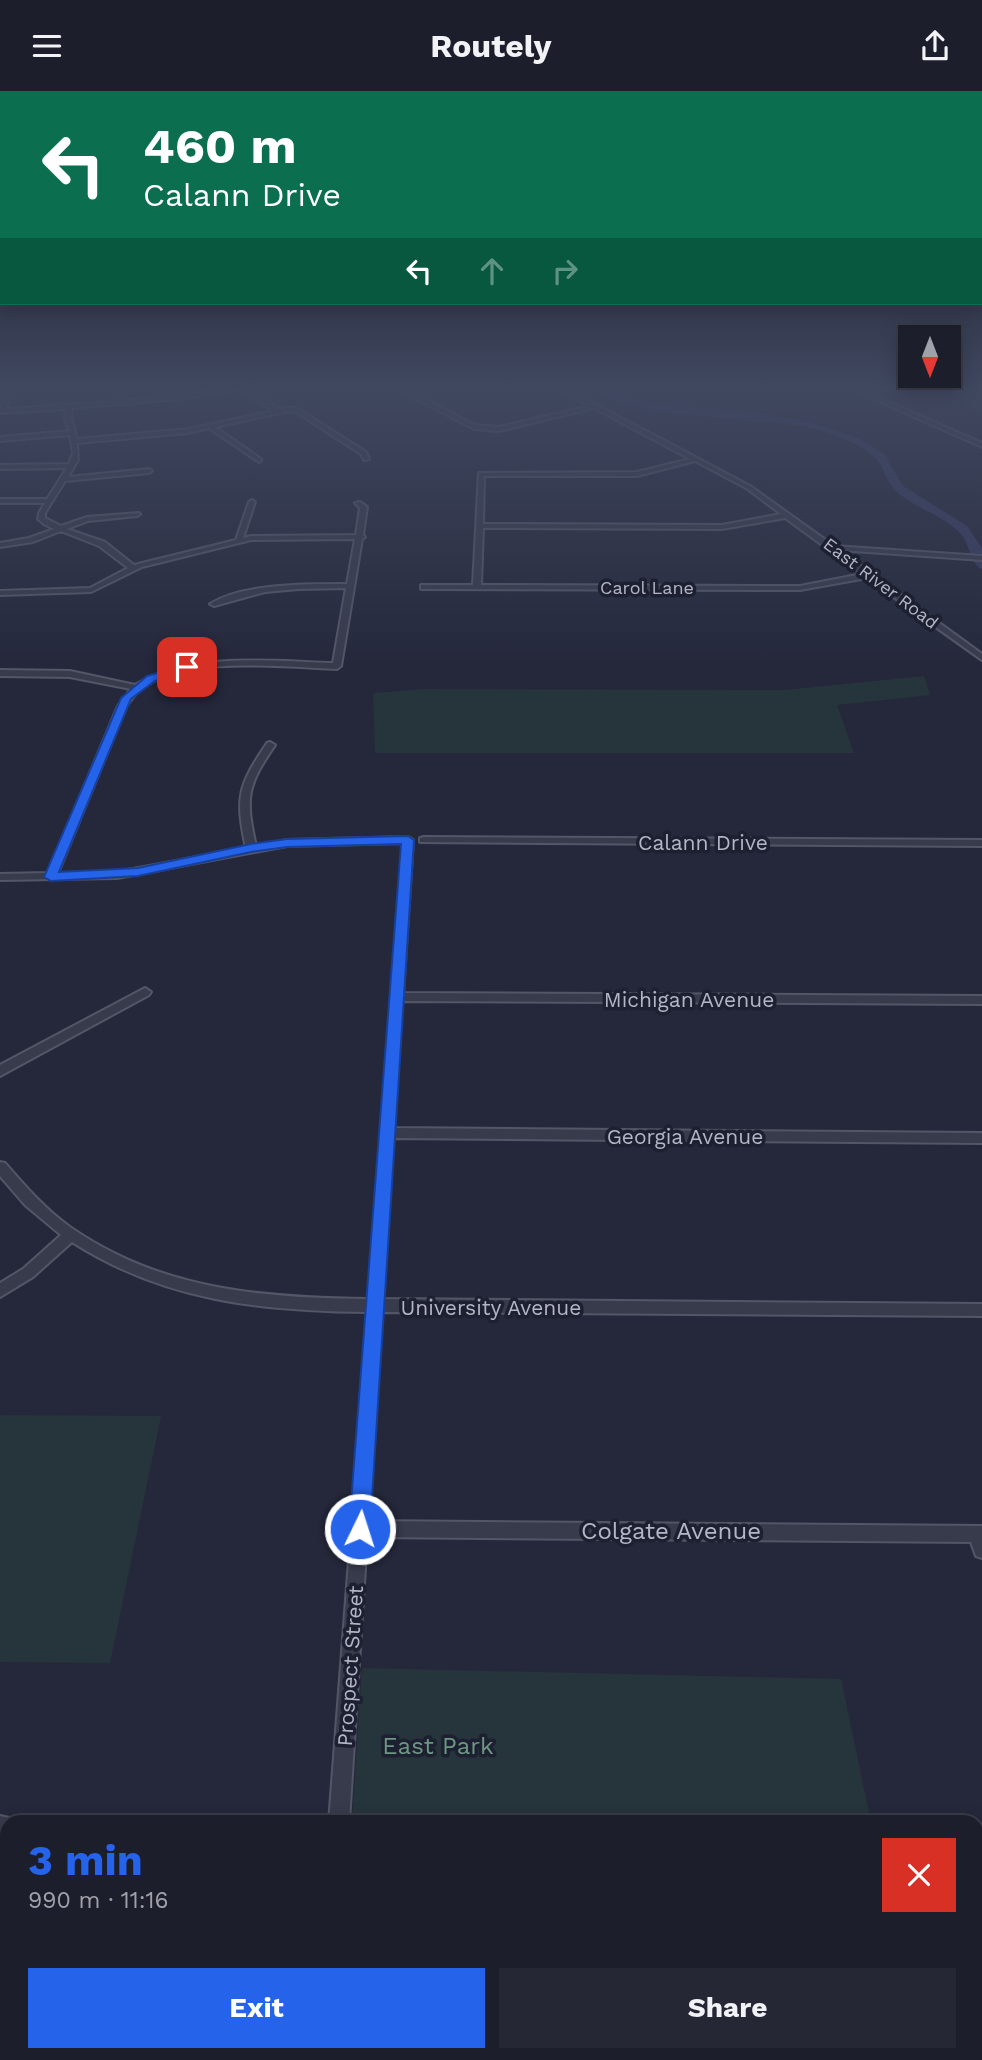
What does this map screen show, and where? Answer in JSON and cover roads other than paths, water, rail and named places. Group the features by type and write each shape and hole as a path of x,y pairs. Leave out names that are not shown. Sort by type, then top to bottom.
{"street":[{"path":"62,480 41,519 102,544 132,568"},
{"path":"477,587 481,480"},
{"name":"East River Road","path":"735,480 834,548 982,658"},
{"path":"0,501 50,501"},
{"path":"239,540 252,502"},
{"path":"51,877 122,706 136,688 162,674 193,666 337,666 361,537 364,507 358,503"},
{"path":"0,545 30,540 92,518 137,514"},
{"path":"479,526 722,527 788,515"},
{"path":"0,593 85,591 106,585 132,568 239,540 266,537 361,537"},
{"path":"834,548 982,558"},
{"name":"Carol Lane","path":"424,587 800,588 870,575"},
{"path":"214,604 263,589 352,586"},
{"path":"0,673 69,674 136,688"},
{"path":"0,877 138,872 251,848 242,803 243,790 248,777 270,745"},
{"name":"Prospect Street","path":"251,848 316,841 408,840 340,1815"},
{"name":"Calann Drive","path":"424,840 982,843"},
{"path":"0,1071 145,992"},
{"name":"Michigan Avenue","path":"397,997 982,1000"},
{"name":"Georgia Avenue","path":"387,1133 982,1137"},
{"name":"University Avenue","path":"0,1167 27,1200 70,1236 130,1269 202,1293 281,1304 982,1310"},
{"path":"0,1291 28,1273 70,1236"},
{"name":"Colgate Avenue","path":"360,1529 980,1539"}],"waterway":[{"path":"894,480 899,488 963,529 974,543 982,565"}],"park label":[{"name":"East Park","path":"438,1746"}]}
